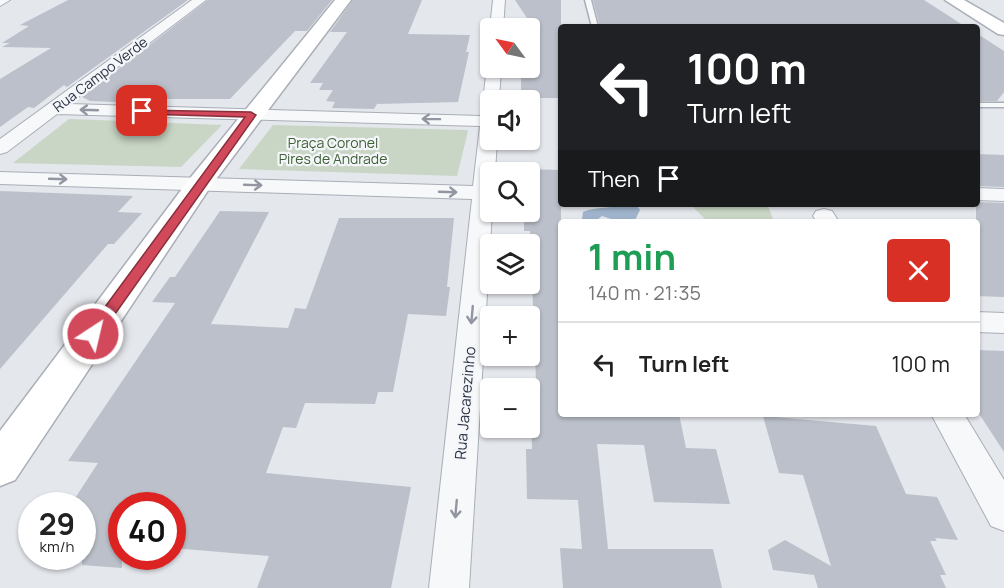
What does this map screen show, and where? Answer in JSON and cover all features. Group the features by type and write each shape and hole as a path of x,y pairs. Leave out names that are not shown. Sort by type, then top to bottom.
{"street":[{"name":"Rua Campo Verde","path":"0,148 200,0"},
{"path":"0,466 200,183 343,0"},
{"path":"498,18 499,0"},
{"path":"953,0 1004,30"},
{"path":"54,109 480,121"},
{"path":"0,178 480,194"},
{"path":"980,194 1004,195"},
{"name":"Rua Jacarezinho","path":"449,588 481,222"},
{"path":"980,322 1004,323"},
{"path":"949,417 1004,513"}],"lane":[{"path":"588,0 594,24"},
{"path":"980,105 1004,105"}],"green space":[{"path":"69,119 222,125 181,167 13,163"},
{"name":"Praça Coronel Pires de Andrade","path":"273,125 468,131 457,176 239,169"},
{"path":"693,207 768,207 773,219 705,219"}],"water":[{"path":"638,207 640,210 636,219 611,219 602,216 598,219 582,219 583,212 598,208"}],"building":[{"path":"68,0 188,0 67,87 64,85 34,108 28,107 0,127 0,79 51,48 2,47 10,43 2,43 29,26 20,25"},
{"path":"208,0 332,0 307,31 295,31 230,99 120,99 116,102 90,101 82,97"},
{"path":"353,0 422,0 408,34 470,35 466,52 469,52 458,102 377,104 374,109 332,108 335,102 326,101 333,90 319,90 323,83 310,83 347,32 330,32"},
{"path":"515,0 561,0 561,24 558,24 558,98 540,98 540,90 521,90 521,78 540,78 540,18 527,18"},
{"path":"593,0 924,0 961,24 599,24"},
{"path":"980,36 1004,51 1004,92 997,101 980,101"},
{"path":"980,154 1004,155 1004,187 980,186"},
{"path":"540,169 558,170 558,207 561,207 561,219 558,219 558,417 680,417 686,448 716,449 730,504 654,502 644,445 597,444 608,549 713,549 722,588 563,588 560,548 582,549 578,500 527,499 526,449 532,449 532,438 540,438 540,378 536,378 535,366 540,366 540,306 533,306 533,294 540,294 540,234 530,234 530,231 524,231 524,222 540,222"},
{"path":"0,191 133,196 118,212 142,213 114,244 108,244 0,369"},
{"path":"980,202 1004,203 1004,297 980,296 980,219 976,219 976,207 980,207"},
{"path":"220,211 269,212 211,324 288,328 295,308 306,309 339,218 454,218 446,316 408,314 393,392 378,392 375,404 305,403 296,428 283,427 266,473 411,487 391,588 257,588 269,556 186,549 186,492 108,492 108,567 96,566 96,492 79,492 98,463 68,461 175,303 152,302 170,277 175,277"},
{"path":"980,350 1004,351 1004,452 980,415"},
{"path":"763,417 876,426 906,494 937,497 958,540 935,538 937,541 930,541 946,575 940,575 946,588 818,588 814,575 773,570 768,550 785,540 831,566 803,475 779,473"}],"route":[{"path":"93,334 251,115 142,111"}]}
